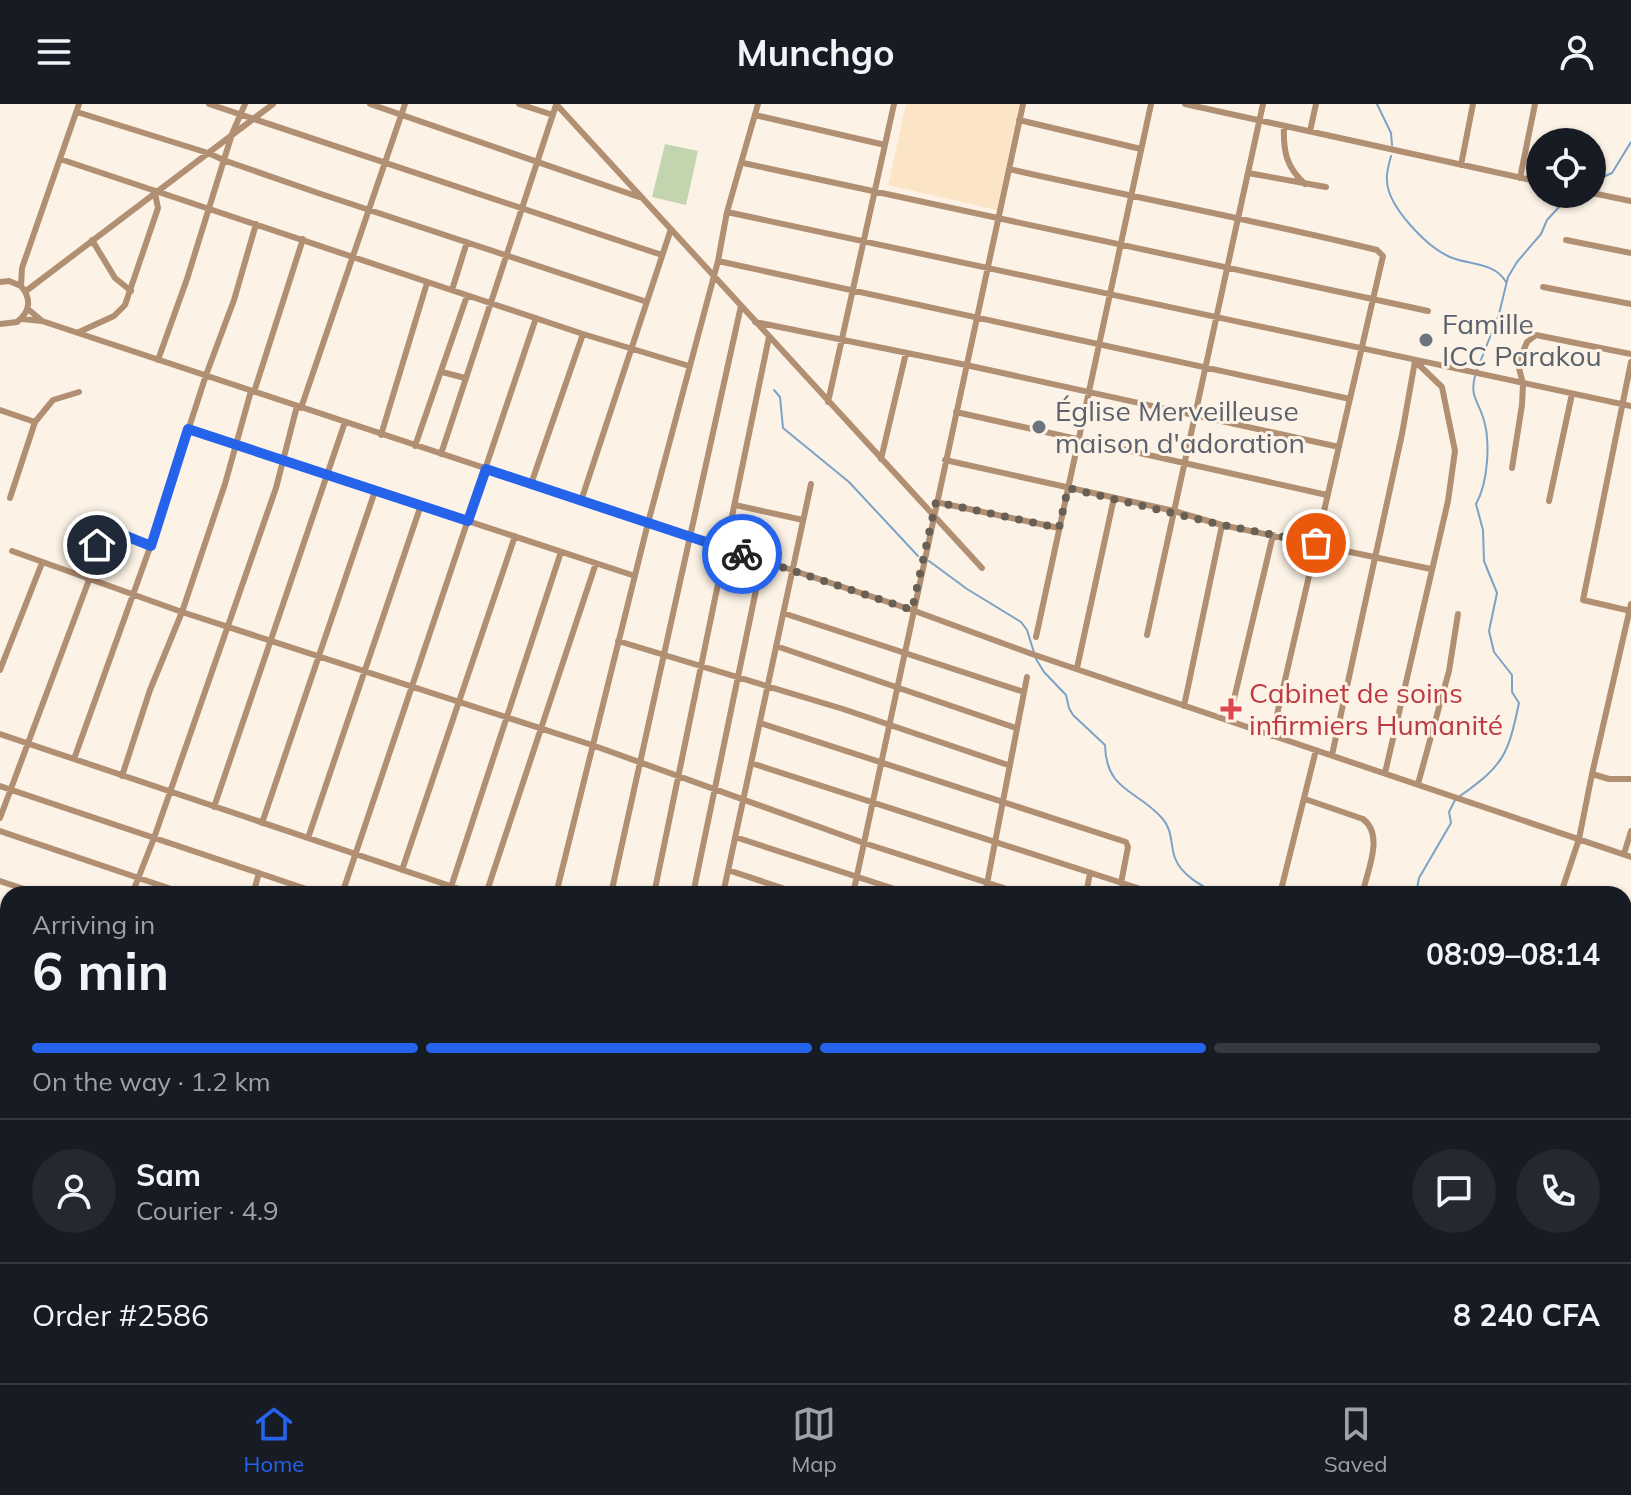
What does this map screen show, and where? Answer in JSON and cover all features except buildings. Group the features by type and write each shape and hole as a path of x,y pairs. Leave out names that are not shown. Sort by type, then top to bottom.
{"street":[{"path":"209,104 662,255"},
{"path":"158,360 226,161 232,134 245,104"},
{"path":"24,288 273,104"},
{"path":"370,104 642,198"},
{"path":"134,886 276,488 299,407 405,104"},
{"path":"519,104 553,115"},
{"path":"441,454 556,104"},
{"path":"556,104 982,568"},
{"path":"558,886 648,523 718,261 727,212 758,104"},
{"path":"828,402 894,104"},
{"path":"855,886 1023,104"},
{"path":"1036,637 1151,104"},
{"path":"1185,104 1526,179"},
{"path":"1147,635 1263,104"},
{"path":"1310,131 1316,104"},
{"path":"1461,165 1473,104"},
{"path":"1520,178 1535,104"},
{"path":"42,321 28,309 22,268 78,108 367,210 647,302"},
{"path":"755,115 885,145"},
{"path":"1019,120 1141,149"},
{"path":"1284,126 1283,147 1291,171 1305,184"},
{"path":"60,159 427,283 689,366"},
{"path":"743,163 1428,311"},
{"path":"1009,169 1131,197 1239,217 1382,252 1374,300 1360,349 1272,736"},
{"path":"1248,173 1326,187"},
{"path":"77,332 119,312 131,291 158,208 156,192"},
{"path":"1606,196 1631,201"},
{"path":"727,212 1631,406"},
{"path":"74,759 151,546 206,375 234,300 256,224"},
{"path":"581,501 671,229"},
{"path":"122,776 150,690 182,612 303,239"},
{"path":"92,240 115,278 131,291"},
{"path":"1566,240 1631,253"},
{"path":"452,290 467,242"},
{"path":"718,261 1350,399"},
{"path":"9,281 22,268"},
{"path":"0,282 9,281 24,288"},
{"path":"381,435 427,283"},
{"path":"1543,287 1631,304"},
{"path":"415,446 467,296"},
{"path":"613,886 741,306"},
{"path":"22,319 28,309"},
{"path":"345,886 536,318"},
{"path":"0,325 22,319 42,321 77,332 912,610 1034,655 1627,855 1631,831"},
{"path":"755,322 1339,447"},
{"path":"531,484 583,334"},
{"path":"1512,468 1523,384 1518,364 1527,342 1536,335 1631,354"},
{"path":"656,886 769,337"},
{"path":"881,459 906,353"},
{"path":"1332,755 1415,361"},
{"path":"1385,773 1448,501 1455,451 1442,387 1415,361"},
{"path":"1563,886 1579,839 1631,608 1583,600 1631,362"},
{"path":"442,372 465,378"},
{"path":"10,498 35,422 53,400 79,392"},
{"path":"1549,501 1572,394"},
{"path":"0,410 35,422"},
{"path":"956,412 1327,495"},
{"path":"214,807 345,422"},
{"path":"188,429 635,576"},
{"path":"945,460 1174,511 1222,525 1431,569"},
{"path":"725,886 811,484"},
{"path":"262,823 375,491"},
{"path":"1077,668 1114,498"},
{"path":"936,502 1059,528"},
{"path":"308,838 421,505"},
{"path":"735,505 803,520"},
{"path":"1184,706 1222,525"},
{"path":"0,818 89,580 97,545 105,535 121,534 151,546"},
{"path":"1229,720 1273,535"},
{"path":"402,870 515,536"},
{"path":"12,551 226,627 592,745 864,843 997,886"},
{"path":"451,886 561,552"},
{"path":"695,886 762,561"},
{"path":"0,670 42,563"},
{"path":"489,886 596,563"},
{"path":"783,613 1024,692"},
{"path":"1418,784 1449,671 1458,614"},
{"path":"618,641 700,664 1008,765"},
{"path":"776,646 1016,728"},
{"path":"986,886 1027,677"},
{"path":"760,723 1126,842 1128,847 1121,883"},
{"path":"0,734 448,886"},
{"path":"1282,886 1316,750"},
{"path":"751,763 1131,886"},
{"path":"1592,774 1609,779 1631,779"},
{"path":"0,786 297,886"},
{"path":"1305,799 1363,819 1374,831 1364,886"},
{"path":"0,831 162,886"},
{"path":"735,837 886,886"},
{"path":"728,870 775,885"},
{"path":"255,886 259,873"},
{"path":"1088,886 1090,873"}],"shaded area":[{"path":"906,104 1019,104 997,210 888,185"}],"green space":[{"path":"665,144 698,151 686,205 652,197"}],"waterway":[{"path":"1377,104 1391,133 1392,145"},
{"path":"1606,176 1612,173 1631,142"},
{"path":"1391,156 1387,175 1389,191 1410,225 1441,252 1457,260 1488,267 1506,282"},
{"path":"1477,370 1499,314 1508,277 1558,208"},
{"path":"1460,796 1486,776 1502,757 1519,703 1512,692 1512,675 1494,652 1489,631 1497,593 1484,561 1483,530 1476,504 1486,474 1487,450 1483,417 1474,393 1475,376"},
{"path":"774,390 780,397 783,428 849,482 918,556"},
{"path":"929,561 1021,622 1027,630 1036,659 1066,695 1073,715 1105,745 1107,760 1117,781 1166,823 1178,864 1204,886"},
{"path":"1418,886 1419,878 1451,823 1449,812 1455,800"}],"way so far":[{"path":"742,554 912,610 936,502 1059,528 1068,488 1222,525 1316,543"}],"place":[{"name":"Famille ICC Parakou","path":"1426,340"},
{"name":"Église Merveilleuse maison d'adoration","path":"1039,427"},
{"name":"Cabinet de soins infirmiers Humanité","path":"1231,709"}],"route":[{"path":"97,545 109,533 121,534 151,546 188,429 468,521 486,469 742,554"}]}
